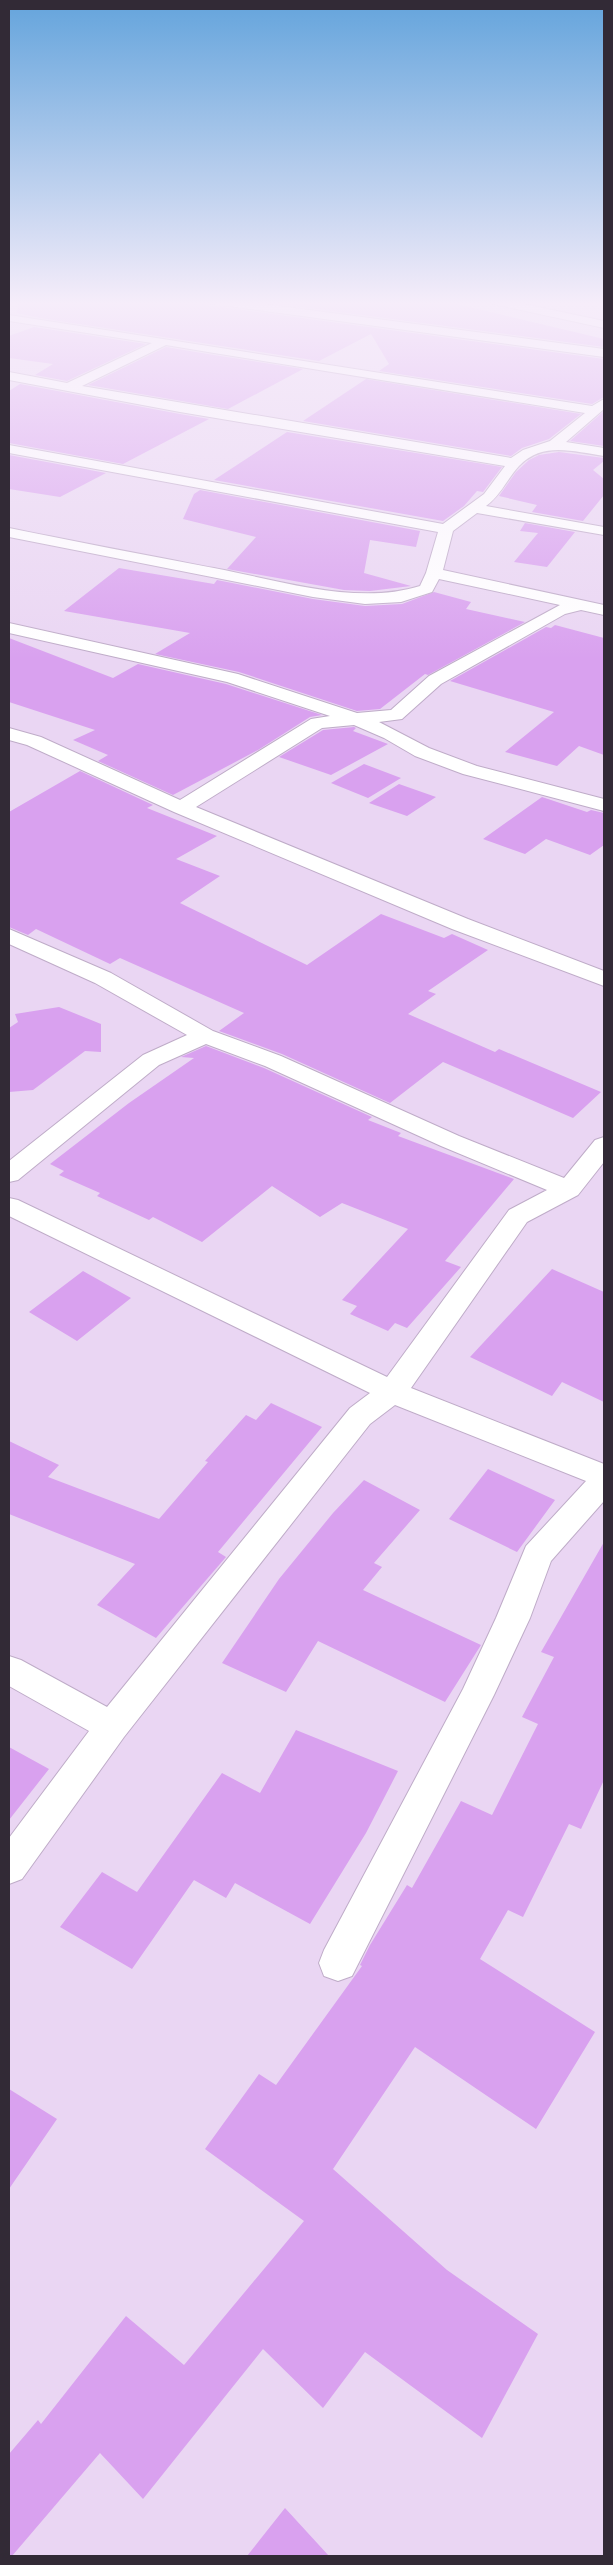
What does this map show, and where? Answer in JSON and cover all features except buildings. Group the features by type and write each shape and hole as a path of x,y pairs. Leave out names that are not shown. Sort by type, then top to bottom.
{"street":[{"path":"260,420 514,463"},
{"path":"9,532 313,592 365,599 401,597 426,589 434,573 446,529 469,514 473,508 489,497 514,463 528,453 555,444 583,420"},
{"path":"555,444 604,452"},
{"path":"9,449 446,529"},
{"path":"473,508 604,531"},
{"path":"434,573 604,610"},
{"path":"181,808 317,723 396,716 435,680 559,611 580,605"},
{"path":"9,628 232,678 359,720 392,734 422,752 470,770 604,804"},
{"path":"9,734 34,741 181,808 460,924 604,979"},
{"path":"9,936 103,978 205,1036 273,1061 450,1142 569,1190"},
{"path":"9,1174 151,1060 205,1036"},
{"path":"9,1867 112,1727 360,1416 392,1392 518,1216 569,1190 604,1145"},
{"path":"9,1206 392,1392 604,1476"},
{"path":"338,1963 477,1695 513,1618 537,1555 604,1481"},
{"path":"9,1670 112,1727"}]}
